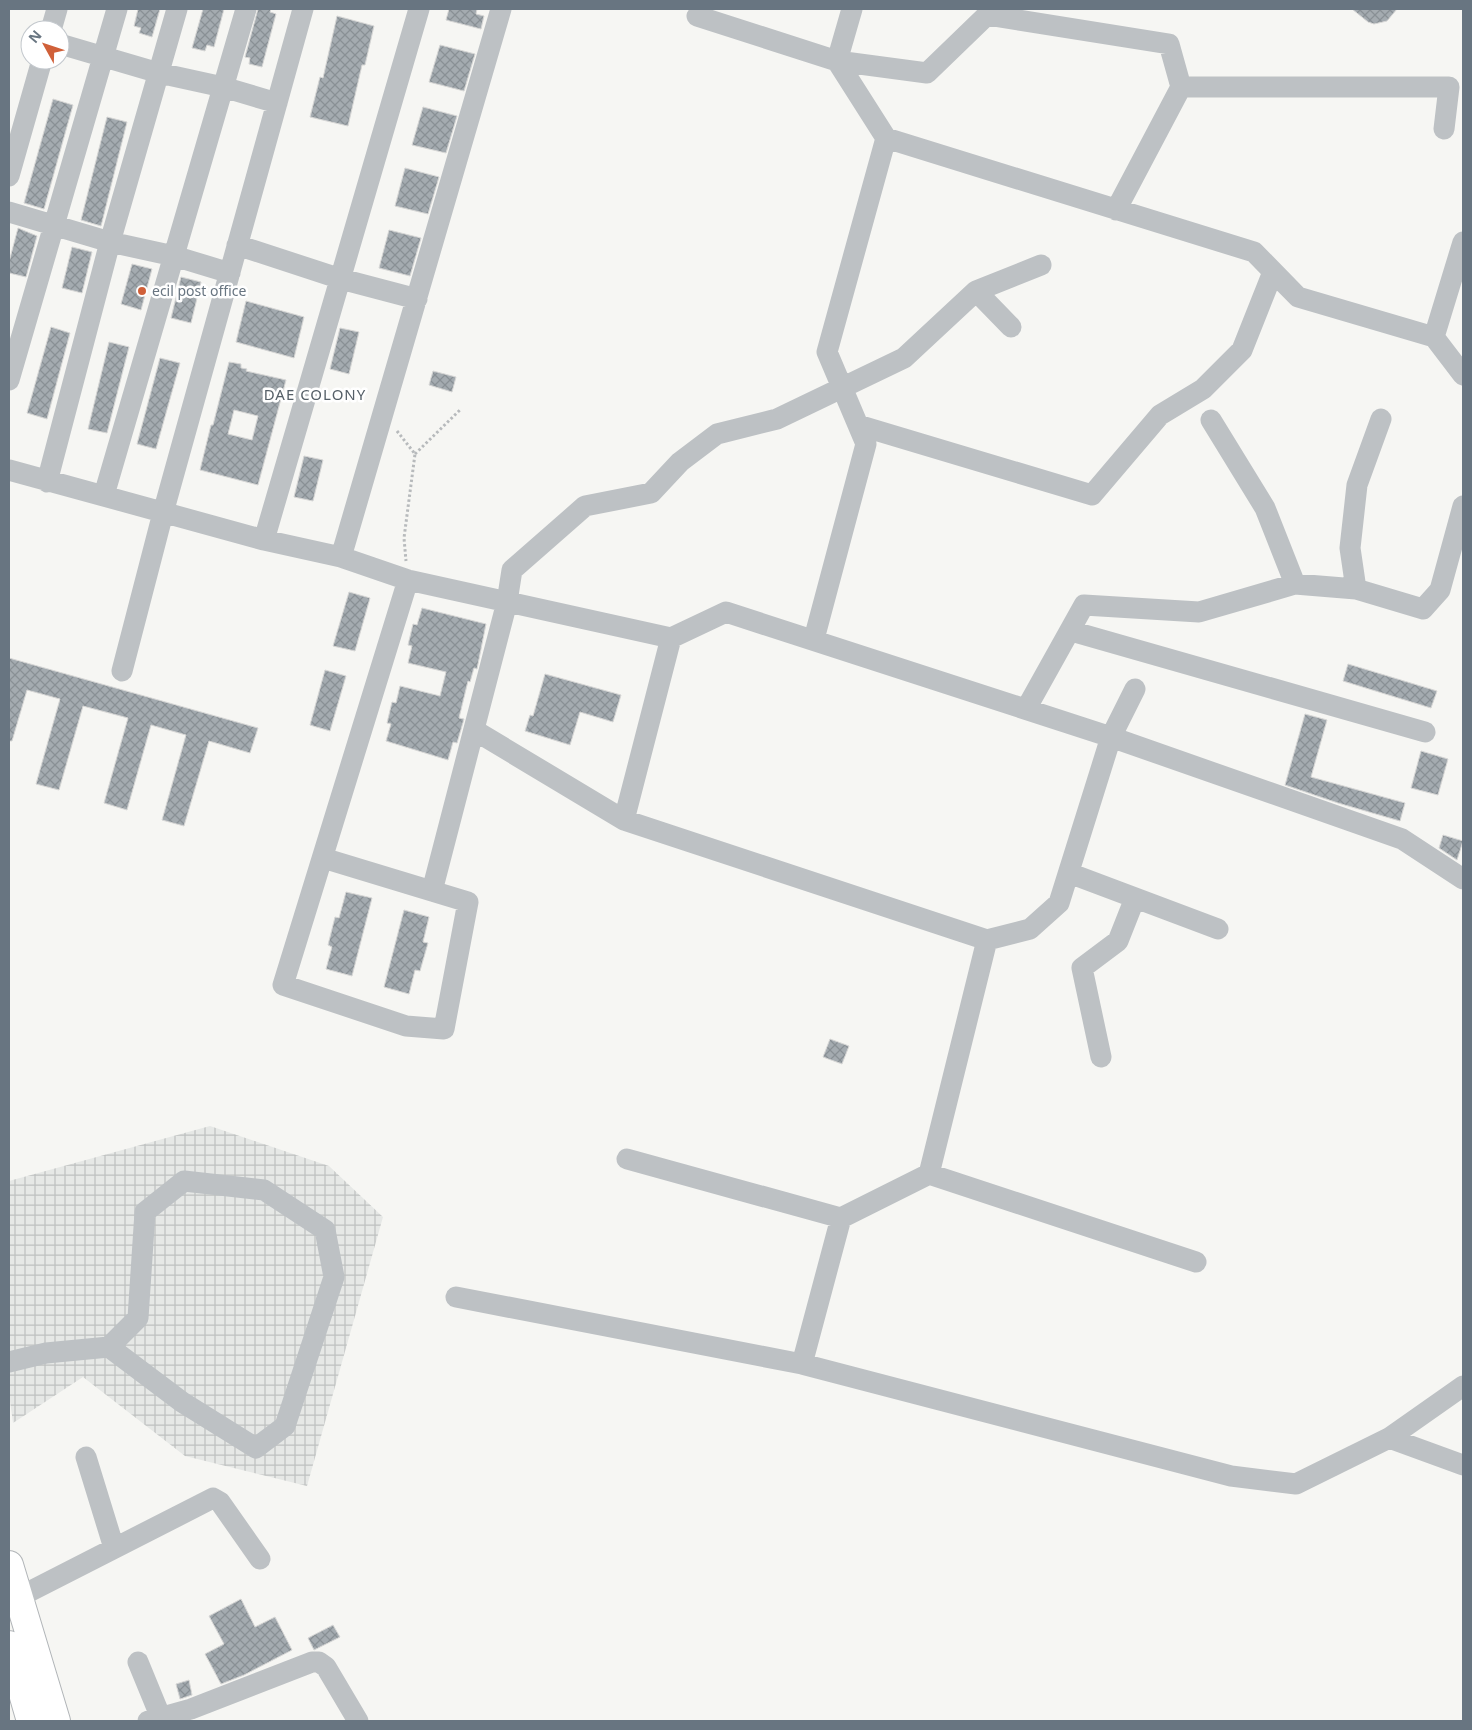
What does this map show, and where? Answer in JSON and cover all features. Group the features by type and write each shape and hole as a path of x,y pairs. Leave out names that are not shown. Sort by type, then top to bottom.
{"main road":[{"path":"9,1565 56,1721"},
{"path":"10,1651 16,1696 32,1721"}],"street":[{"path":"9,380 117,9"},
{"path":"47,482 110,242 177,9"},
{"path":"104,495 246,9"},
{"path":"122,671 163,513 303,9"},
{"path":"264,540 419,9"},
{"path":"341,557 501,9"},
{"path":"852,9 837,61 886,138 1254,252 1298,297 1434,336 1463,375"},
{"path":"696,16 837,61 927,73 987,15 1169,44 1181,87 1116,210"},
{"path":"70,47 159,73 223,87 277,103"},
{"path":"9,176 39,70"},
{"path":"1181,87 1449,87 1444,129"},
{"path":"814,639 866,444 827,352 886,138"},
{"path":"9,212 110,242 174,256 230,272"},
{"path":"1434,336 1463,242"},
{"path":"237,245 341,279 417,299"},
{"path":"432,891 507,602 512,570 585,506 651,493 680,462 717,434 777,419 904,358 976,291 1041,264"},
{"path":"858,426 1092,495 1160,416 1203,389 1242,350 1273,272"},
{"path":"976,291 1011,327"},
{"path":"1356,589 1350,548 1357,485 1381,419"},
{"path":"1211,420 1265,508 1294,584"},
{"path":"9,470 47,482 104,495 264,540 341,557 408,580 671,638 726,612 1111,737 1402,839 1463,879"},
{"path":"1026,709 1071,631 1084,604 1199,612 1294,584 1356,589 1423,610 1440,590 1463,506"},
{"path":"323,858 468,902 444,1029 406,1026 283,985 408,580"},
{"path":"1071,631 1425,732"},
{"path":"624,820 671,638"},
{"path":"474,730 624,820 987,940 1030,929 1058,903 1111,737 1134,689"},
{"path":"1069,873 1218,929"},
{"path":"1101,1057 1082,968 1118,941 1135,898"},
{"path":"929,1174 987,940"},
{"path":"627,1159 841,1218 929,1174 1196,1262"},
{"path":"9,1362 46,1353 109,1347 138,1318 145,1212 184,1181 264,1190 325,1230 334,1277 285,1426 256,1448 182,1402 109,1347"},
{"path":"802,1364 841,1218"},
{"path":"456,1297 802,1364 1230,1476 1296,1484 1389,1438 1463,1386"},
{"path":"1389,1438 1463,1465"},
{"path":"86,1457 114,1548"},
{"path":"19,1596 213,1498 220,1502 260,1559"},
{"path":"138,1662 155,1719 192,1715 312,1662 319,1662 326,1667 358,1721"}],"path":[{"path":"408,580 404,538 415,454 461,409"},
{"path":"384,415 415,454"}],"shaded area":[{"path":"210,1126 329,1166 383,1217 307,1486 185,1456 83,1377 13,1423 9,1394 9,1181"}],"building":[{"path":"138,9 160,9 152,37 139,33 141,28 134,26"},
{"path":"203,9 224,9 214,47 207,45 205,51 192,48"},
{"path":"258,9 271,9 270,12 276,14 262,67 249,64 250,58 245,57"},
{"path":"449,9 477,9 476,14 484,16 481,29 446,20"},
{"path":"1352,9 1397,9 1387,21 1374,24 1368,22"},
{"path":"337,16 374,26 365,65 362,65 348,126 310,117 320,77 323,78"},
{"path":"440,45 475,54 464,91 429,82"},
{"path":"53,99 73,105 44,209 24,203"},
{"path":"423,107 457,116 446,153 412,145"},
{"path":"107,117 127,122 101,226 81,220"},
{"path":"405,168 439,177 428,214 395,206"},
{"path":"18,228 37,236 26,277 9,273 9,262"},
{"path":"389,230 421,238 410,276 379,268"},
{"path":"72,247 92,252 82,293 62,288"},
{"path":"132,264 152,269 141,310 121,304"},
{"path":"181,277 201,282 191,323 171,318"},
{"path":"246,301 304,317 294,358 236,342"},
{"path":"51,327 70,333 47,419 27,413"},
{"path":"340,328 359,332 349,374 330,369"},
{"path":"109,342 129,347 107,433 88,429"},
{"path":"160,358 180,363 156,449 137,444"},
{"path":"229,362 241,364 241,368 247,369 246,371 286,380 258,485 200,470 211,425 213,425","holes":["234,410 258,416 252,440 228,434"]},
{"path":"433,371 456,377 452,392 429,385"},
{"path":"304,456 323,460 313,501 294,497"},
{"path":"349,592 370,598 355,651 333,646"},
{"path":"422,608 486,624 477,669 474,668 470,682 468,681 459,718 464,719 457,743 453,742 448,760 386,741 391,724 387,723 392,702 396,703 400,686 440,696 446,672 408,663 412,646 408,645 413,624 417,625"},
{"path":"9,658 258,728 250,753 209,741 184,826 162,820 186,735 151,725 127,810 104,803 128,718 83,706 59,790 36,784 60,699 27,690 12,741 9,741"},
{"path":"1348,664 1437,691 1431,708 1343,681"},
{"path":"325,670 346,676 330,731 310,725"},
{"path":"545,674 621,695 613,722 580,712 570,745 525,731 530,715 533,716"},
{"path":"1305,714 1327,720 1311,777 1405,803 1400,821 1285,785"},
{"path":"1421,751 1448,759 1438,795 1411,788"},
{"path":"1443,835 1463,841 1457,860 1439,848"},
{"path":"346,892 372,898 352,976 326,969 332,947 328,945 335,917 339,918"},
{"path":"404,910 429,917 423,942 428,943 420,971 415,970 409,994 384,987"},
{"path":"830,1039 849,1046 842,1064 823,1057"},
{"path":"241,1599 255,1627 275,1617 292,1650 244,1675 221,1684 205,1654 224,1644 209,1616"},
{"path":"333,1625 340,1637 314,1650 308,1638"},
{"path":"189,1680 192,1695 180,1699 176,1684"}],"place":[{"name":"ecil post office","path":"142,291"}],"district":[{"name":"DAE COLONY","path":"315,395"}]}
